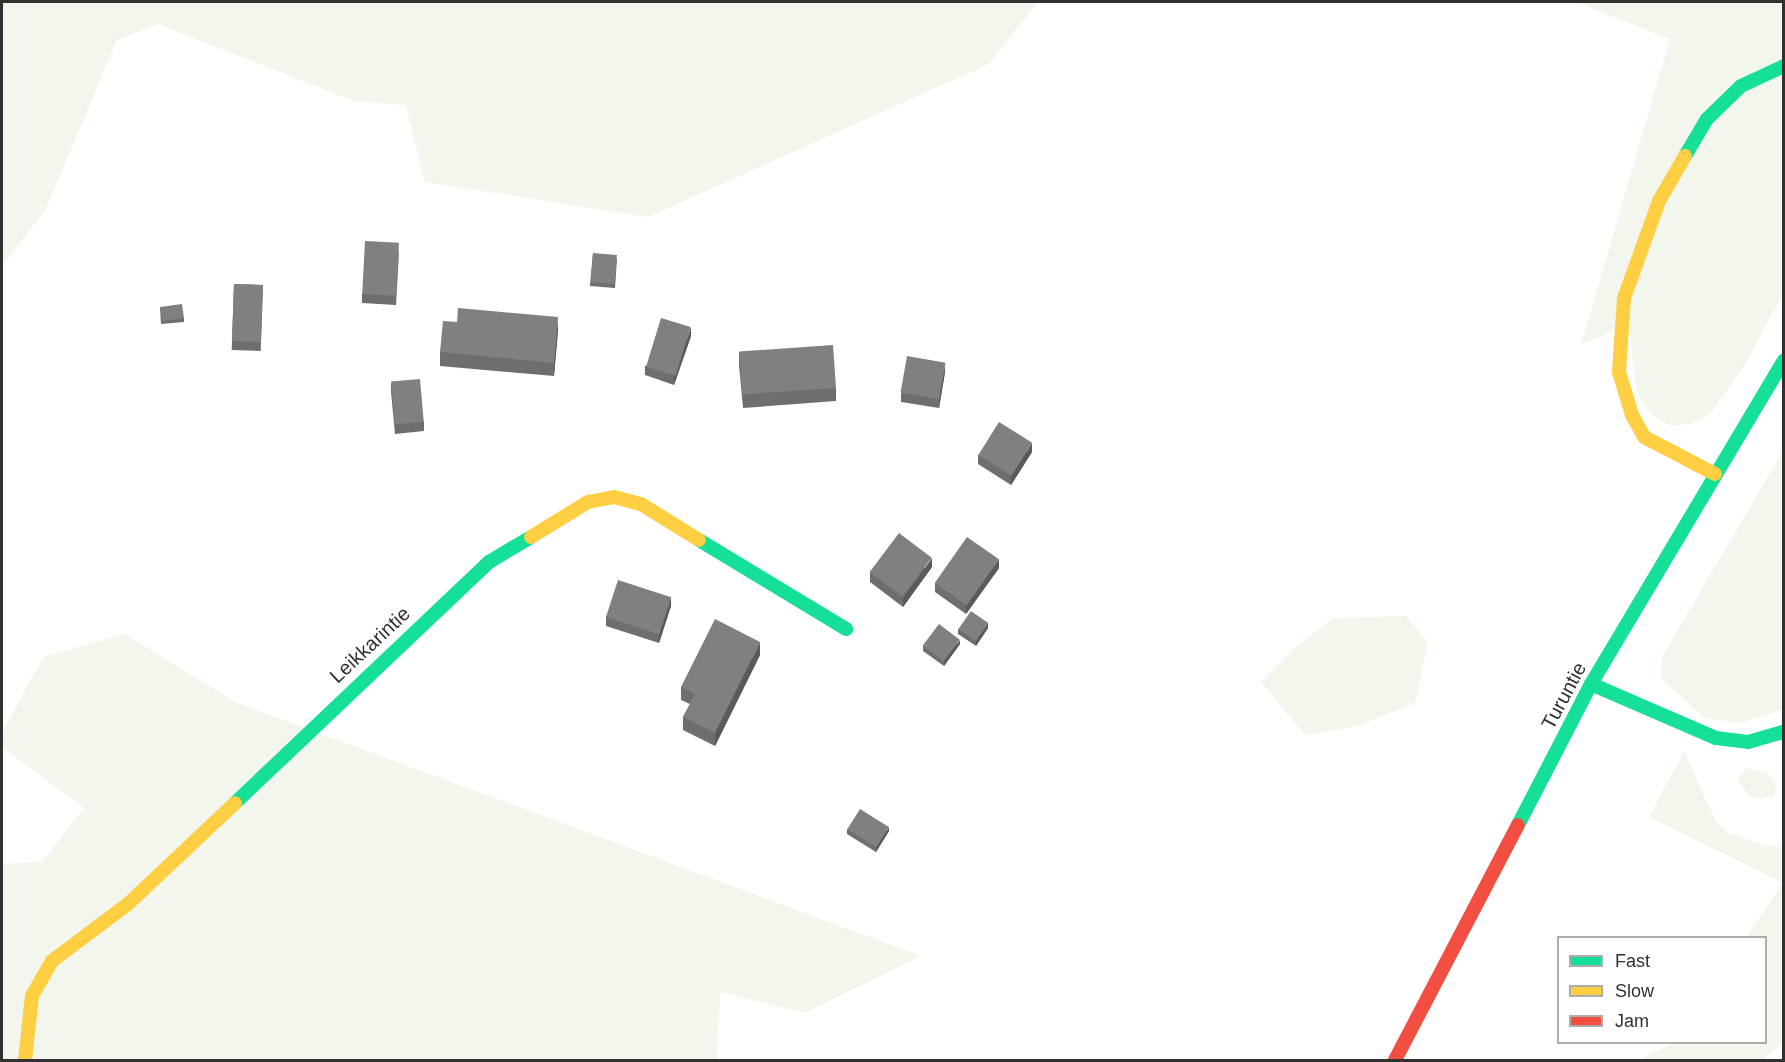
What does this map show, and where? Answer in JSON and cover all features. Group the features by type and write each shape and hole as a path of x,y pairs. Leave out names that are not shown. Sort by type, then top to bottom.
{"street":[{"path":"1715,474 1644,437 1632,415 1619,372 1624,298 1659,201 1707,119 1741,86 1784,66"},
{"name":"Turuntie","path":"1395,1060 1591,684 1784,360"},
{"name":"Leikkarintie","path":"25,1060 32,996 52,961 128,904 489,562 588,502 614,497 641,504 846,629"},
{"path":"1591,684 1716,738 1748,742 1784,732"}],"shaded area":[{"path":"2,2 1038,2 989,64 648,217 425,182 406,105 354,101 158,24 117,40 46,209 2,266"},
{"path":"1576,2 1783,2 1783,294 1746,363 1709,415 1690,424 1671,426 1652,415 1636,390 1629,324 1581,345 1670,39"},
{"path":"1783,451 1783,709 1741,723 1704,718 1661,678 1662,657"},
{"path":"1406,616 1428,642 1415,703 1354,727 1305,735 1261,682 1296,647 1333,618"},
{"path":"125,634 235,702 921,956 805,1013 720,992 717,1060 2,1060 2,864 42,862 84,808 2,747 2,733 43,657"},
{"path":"1684,751 1716,822 1729,833 1767,846 1783,847 1783,883 1649,817"},
{"path":"1747,768 1769,774 1776,785 1775,794 1761,799 1748,796 1738,779"},
{"path":"1783,883 1783,1042 1763,1060 1637,1060 1672,1044 1767,1044 1767,936 1747,936"}],"building":[{"path":"365,241 399,243 396,296 362,294"},
{"path":"593,253 617,255 614,284 590,282"},
{"path":"234,284 263,285 261,342 232,341"},
{"path":"182,304 184,318 162,321 160,307"},
{"path":"458,308 558,317 554,363 440,352 443,321 457,322"},
{"path":"661,318 691,327 676,376 646,367"},
{"path":"833,345 836,388 742,394 739,352"},
{"path":"907,356 945,363 939,399 901,392"},
{"path":"420,379 424,422 395,424 391,382"},
{"path":"999,422 1032,443 1011,476 978,455"},
{"path":"899,533 932,558 902,597 870,572"},
{"path":"967,537 999,559 967,605 935,583"},
{"path":"618,580 671,597 659,634 606,617"},
{"path":"971,611 988,623 976,641 958,629"},
{"path":"715,619 760,642 715,733 683,717 695,694 681,687"},
{"path":"939,624 960,640 944,661 923,646"},
{"path":"860,809 889,827 876,847 847,829"}],"traffic: fast":[{"path":"1685,156 1707,119 1741,86 1784,66"},
{"path":"1518,825 1591,684 1784,360"},
{"path":"235,803 489,562 531,537"},
{"path":"699,540 846,629"},
{"path":"1591,684 1716,738 1748,742 1784,732"}],"traffic: slow":[{"path":"1685,156 1659,201 1624,298 1619,372 1632,415 1644,437 1715,474"},
{"path":"531,537 588,502 614,497 641,504 699,540"},
{"path":"25,1060 32,996 52,961 128,904 235,803"}],"traffic: jam":[{"path":"1395,1060 1518,825"}]}
